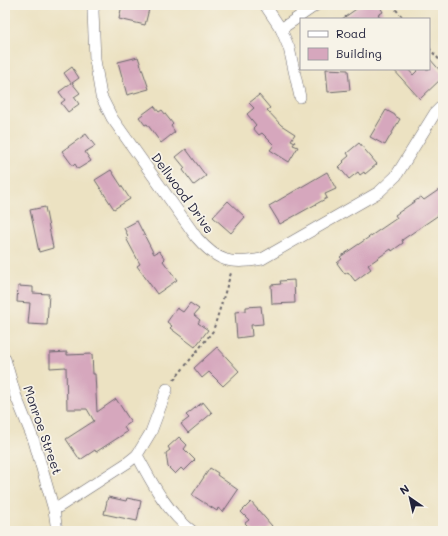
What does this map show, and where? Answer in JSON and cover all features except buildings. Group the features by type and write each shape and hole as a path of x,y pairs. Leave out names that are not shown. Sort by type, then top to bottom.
{"street":[{"name":"Dellwood Drive","path":"94,5 95,60 101,96 112,118 208,251 225,260 243,263 262,259 379,192 396,176 435,113 443,105"},
{"path":"265,5 281,29 290,48 300,97"},
{"path":"281,29 316,5"},
{"name":"Monroe Street","path":"5,359 15,394 34,441 54,510 57,531"},
{"path":"54,510 137,455 151,432 167,389"},
{"path":"137,455 151,482 166,505 175,516 192,531"}],"path":[{"path":"392,5 403,18"},
{"path":"430,49 443,64"},
{"path":"167,389 213,331 234,261"}]}
